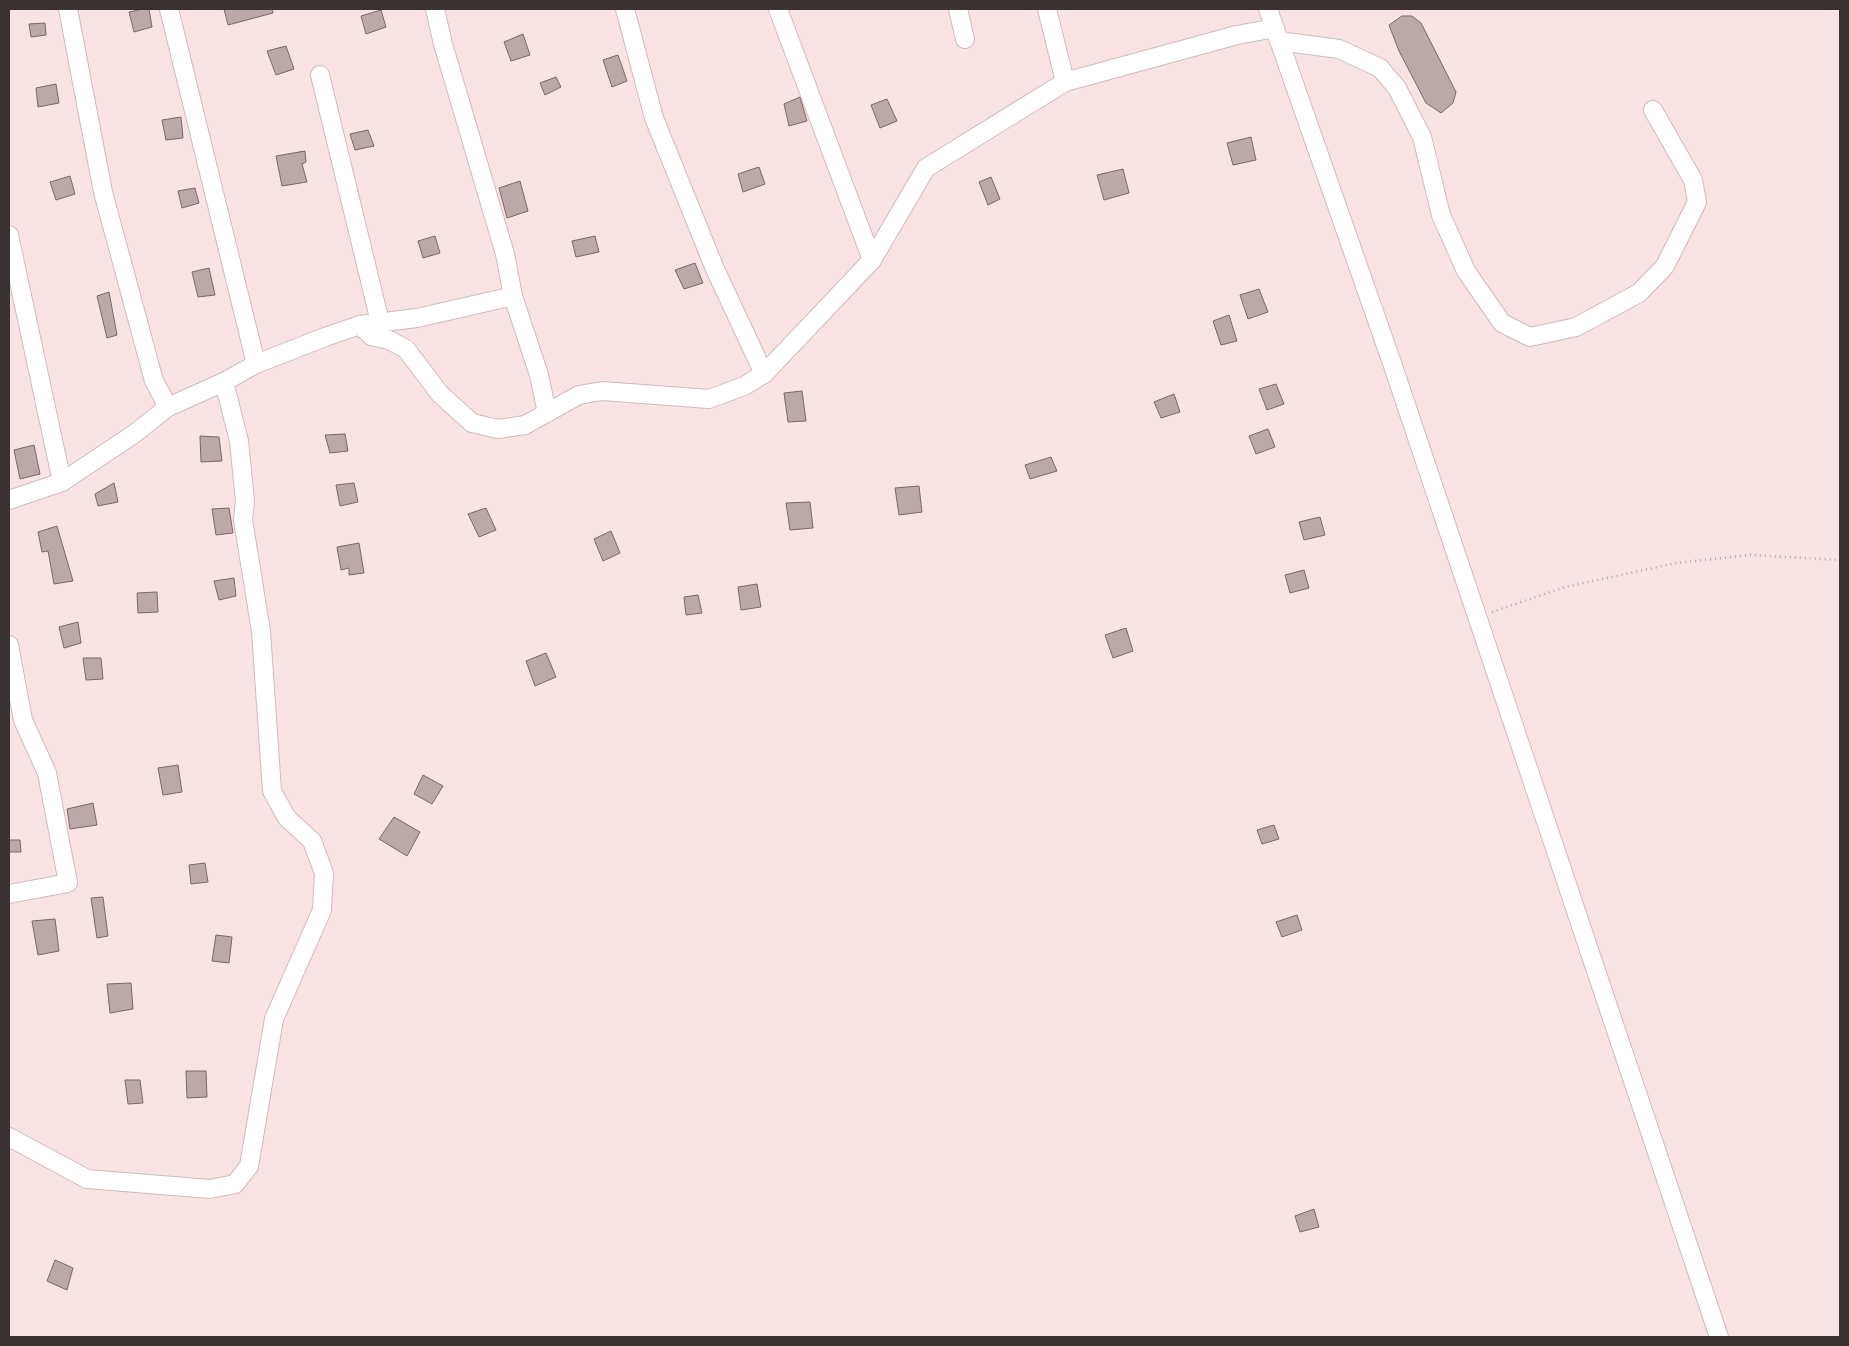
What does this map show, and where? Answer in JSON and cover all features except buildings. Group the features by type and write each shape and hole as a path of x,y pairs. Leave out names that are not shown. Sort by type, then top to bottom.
{"street":[{"path":"68,9 103,192 154,381 168,407"},
{"path":"169,9 256,364"},
{"path":"435,9 443,44 505,254 513,296 539,375 547,413"},
{"path":"625,9 654,118 715,269 764,374"},
{"path":"778,9 872,260"},
{"path":"958,9 965,39"},
{"path":"1047,9 1065,82"},
{"path":"1268,9 1380,330 1719,1337"},
{"path":"360,326 371,336 389,340 406,349 440,394 472,423 498,429 525,425 579,395 602,390 709,399 744,386 764,374 872,260 926,168 1065,82 1237,35 1277,34 1339,49 1380,68 1397,88 1422,136 1440,215 1466,271 1502,323 1530,337 1576,328 1638,293 1665,266 1698,202 1693,180 1653,110"},
{"path":"320,75 380,322"},
{"path":"9,235 62,482"},
{"path":"9,500 62,482 134,434 168,407 224,382 256,364 325,337 360,326 417,318 513,296"},
{"path":"9,1137 87,1179 210,1189 235,1184 249,1166 274,1019 322,910 324,873 312,841 287,818 272,791 261,631 243,520 246,501 239,441 224,382"},
{"path":"9,645 23,720 47,773 68,883 9,894"}],"path":[{"path":"1477,617 1565,586 1676,563 1750,555 1840,560"}]}
